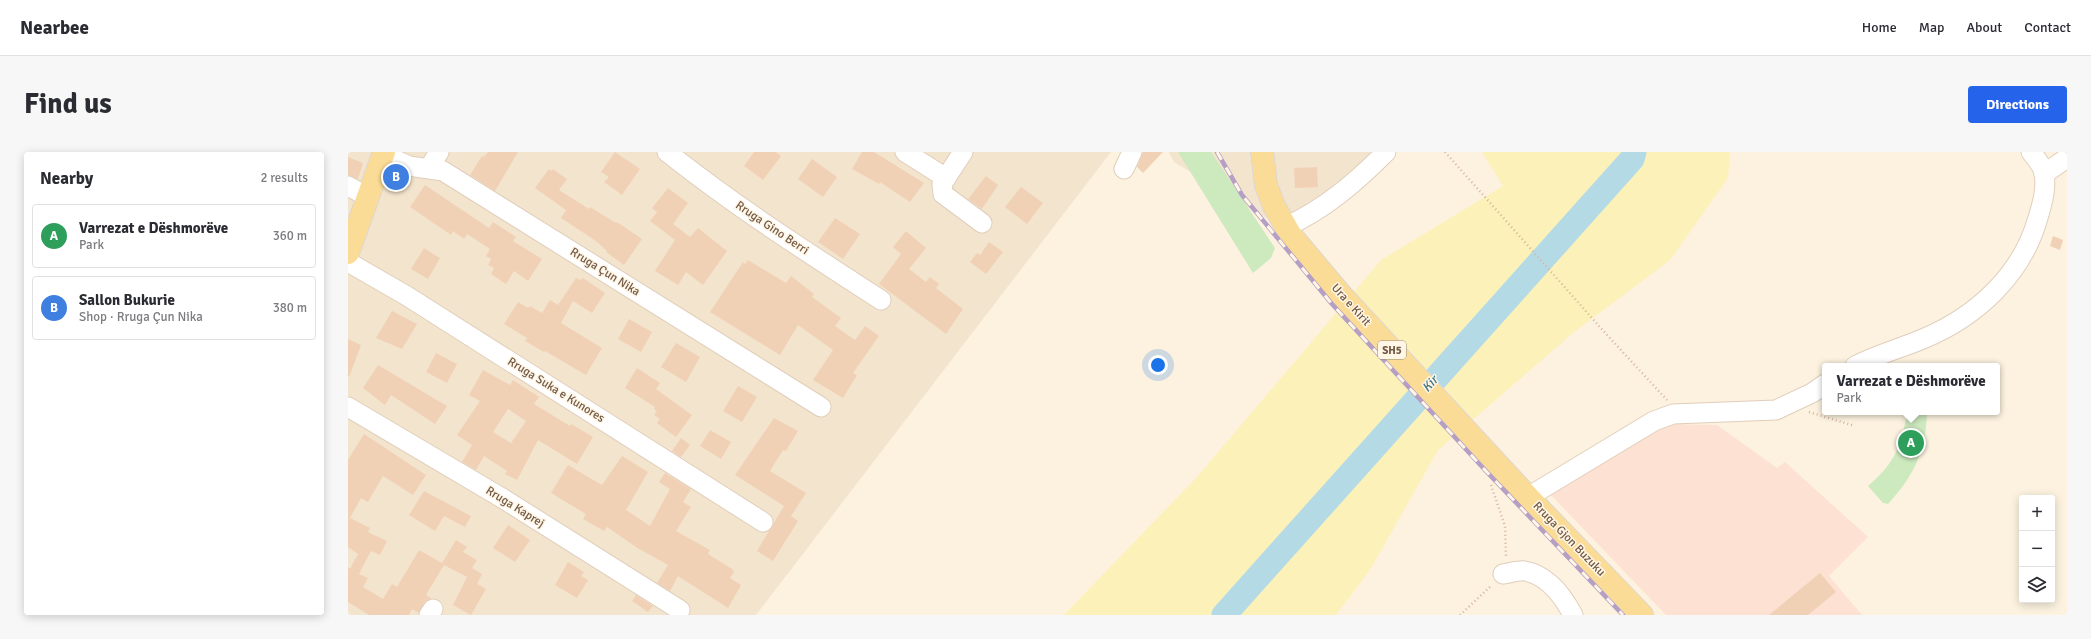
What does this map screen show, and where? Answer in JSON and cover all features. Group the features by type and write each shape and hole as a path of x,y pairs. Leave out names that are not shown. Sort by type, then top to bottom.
{"main road":[{"name":"SH5","path":"1262,152 1266,186 1274,206 1288,231"},
{"path":"348,253 383,153"},
{"name":"Ura e Kirit","path":"1288,231 1342,296 1496,462"},
{"name":"Rruga Gjon Buzuku","path":"1496,462 1642,615"}],"street":[{"name":"Rruga Gino Berri","path":"667,152 703,181 791,242 881,300"},
{"path":"905,152 946,178"},
{"path":"963,152 942,184 943,194 982,223"},
{"path":"1288,231 1301,220 1336,197 1386,152"},
{"path":"1861,363 1880,354 1926,338 1954,323 1979,305 2010,276 2023,257 2033,234 2043,197 2044,174 2042,168 2031,152"},
{"name":"Rruga Çun Nika","path":"383,153 410,166 434,160 443,171 821,407"},
{"path":"2044,174 2067,158"},
{"path":"348,186 368,196"},
{"name":"Rruga Suka e Kunores","path":"348,262 407,296 763,522"},
{"path":"1528,497 1654,421 1673,414 1776,410 1812,393 1822,386"},
{"name":"Rruga Kaprej","path":"348,407 502,498 680,610"},
{"path":"1503,574 1524,571 1536,575 1549,583 1566,602 1573,615"}],"path":[{"path":"1445,152 1607,335 1668,401 1673,414"},
{"path":"1811,412 1854,426"},
{"path":"1460,615 1503,574 1506,562 1504,542 1505,526 1491,485"}],"shaded area":[{"path":"348,152 1111,152 756,615 348,615"},
{"path":"1169,152 1382,152 1316,211 1274,223 1174,162"},
{"path":"1664,424 1717,425 1777,468 1785,462 1868,537 1829,576 1862,615 1666,615 1551,495"}],"green space":[{"path":"1178,152 1211,152 1275,248 1271,258 1253,273"},
{"path":"1906,415 1927,415 1921,451 1912,473 1888,504 1883,503 1868,486 1884,470 1895,454"}],"sand":[{"path":"1482,152 1730,152 1728,178 1670,260 1574,332 1438,450 1370,570 1336,615 1064,615 1197,477 1381,260 1503,186"}],"building":[{"path":"488,152 518,152 495,191 470,175 482,156 484,157"},
{"path":"615,152 640,169 622,195 604,182 609,177 601,172"},
{"path":"754,152 776,152 781,156 763,180 744,166"},
{"path":"862,152 874,152 924,183 910,202 880,182 879,184 852,169"},
{"path":"1143,152 1163,152 1143,173 1137,167"},
{"path":"348,157 363,163 358,179 348,175"},
{"path":"812,159 837,177 823,197 798,179"},
{"path":"1317,167 1318,187 1295,188 1294,168"},
{"path":"549,169 551,171 553,169 567,179 559,190 589,209 590,207 616,223 617,222 642,239 624,265 606,252 607,251 596,241 561,218 566,210 535,188"},
{"path":"986,176 998,185 982,209 968,199"},
{"path":"425,185 489,228 493,222 516,237 513,241 542,259 528,281 514,271 506,284 491,274 494,268 488,265 491,259 486,256 490,249 467,234 464,239 453,231 451,235 410,207"},
{"path":"1021,187 1043,203 1027,224 1005,207"},
{"path":"668,188 688,203 673,224 690,237 698,228 727,251 703,285 686,272 678,285 655,271 675,240 650,221 657,212 652,208"},
{"path":"835,218 860,234 843,259 818,242"},
{"path":"906,231 926,248 909,269 926,282 930,277 939,284 936,288 963,309 946,334 879,284 901,254 893,247"},
{"path":"2053,236 2063,240 2060,250 2050,246"},
{"path":"989,242 1003,252 986,274 970,262 977,253 980,255"},
{"path":"424,248 440,258 428,279 411,269"},
{"path":"748,260 786,283 791,276 814,294 812,297 841,318 835,326 855,340 865,326 879,336 853,373 857,375 843,398 813,380 833,350 798,325 780,355 710,312 743,262 745,264"},
{"path":"576,278 581,280 583,278 605,293 592,313 573,301 561,323 602,348 586,375 525,341 527,338 504,324 518,302 528,308 530,306 542,313 550,300 558,305"},
{"path":"392,311 417,324 402,349 376,338"},
{"path":"629,319 652,332 641,352 618,339"},
{"path":"348,339 361,345 349,377 348,376"},
{"path":"676,343 700,357 686,382 661,367"},
{"path":"436,353 457,364 447,383 426,372"},
{"path":"378,365 447,406 435,424 391,395 385,405 363,388"},
{"path":"637,368 660,383 656,389 692,415 676,437 657,423 660,419 654,415 657,411 654,409 655,407 625,388"},
{"path":"483,370 510,385 513,380 539,397 534,404 570,426 571,424 593,437 577,464 538,440 517,480 505,474 507,471 484,456 476,470 462,462 472,445 457,435 480,401 469,395","holes":["508,409 526,421 511,443 493,432"]},
{"path":"738,386 757,397 742,422 723,411"},
{"path":"774,418 798,431 786,451 783,450 770,471 806,493 791,516 798,521 773,561 757,551 784,506 735,475"},
{"path":"710,430 731,442 721,459 700,446"},
{"path":"364,434 426,475 413,495 383,476 368,502 361,498 350,518 370,528 368,532 387,541 380,555 371,551 359,574 368,578 363,587 383,599 392,584 397,587 419,550 442,563 456,540 467,547 463,552 477,560 472,568 482,574 477,584 486,589 471,615 453,605 467,577 444,565 426,595 431,598 424,603 419,613 412,609 409,615 369,615 348,602 348,567 350,569 358,554 348,547 348,460"},
{"path":"681,438 690,445 681,457 672,451"},
{"path":"622,456 648,472 626,510 650,526 670,489 659,482 665,473 691,489 683,502 691,507 676,531 710,550 708,554 732,569 734,572 730,578 741,585 728,608 678,576 670,591 657,583 668,565 639,549 607,527 604,531 583,519 586,514 551,493 568,465 602,485"},
{"path":"424,491 471,516 465,527 444,516 435,531 409,515"},
{"path":"508,525 530,540 515,562 493,548"},
{"path":"568,562 584,572 581,576 588,580 577,598 555,585"},
{"path":"1820,573 1836,592 1808,615 1769,615"},
{"path":"636,595 653,606 648,612 632,601"}],"waterway":[{"name":"Kir","path":"1224,615 1632,159 1634,152"}],"railway":[{"path":"1217,152 1242,195 1332,304 1485,470 1623,615"}],"place":[{"name":"Sallon Bukurie","path":"396,177"},
{"name":"Varrezat e Dëshmorëve","path":"1911,443"}]}
